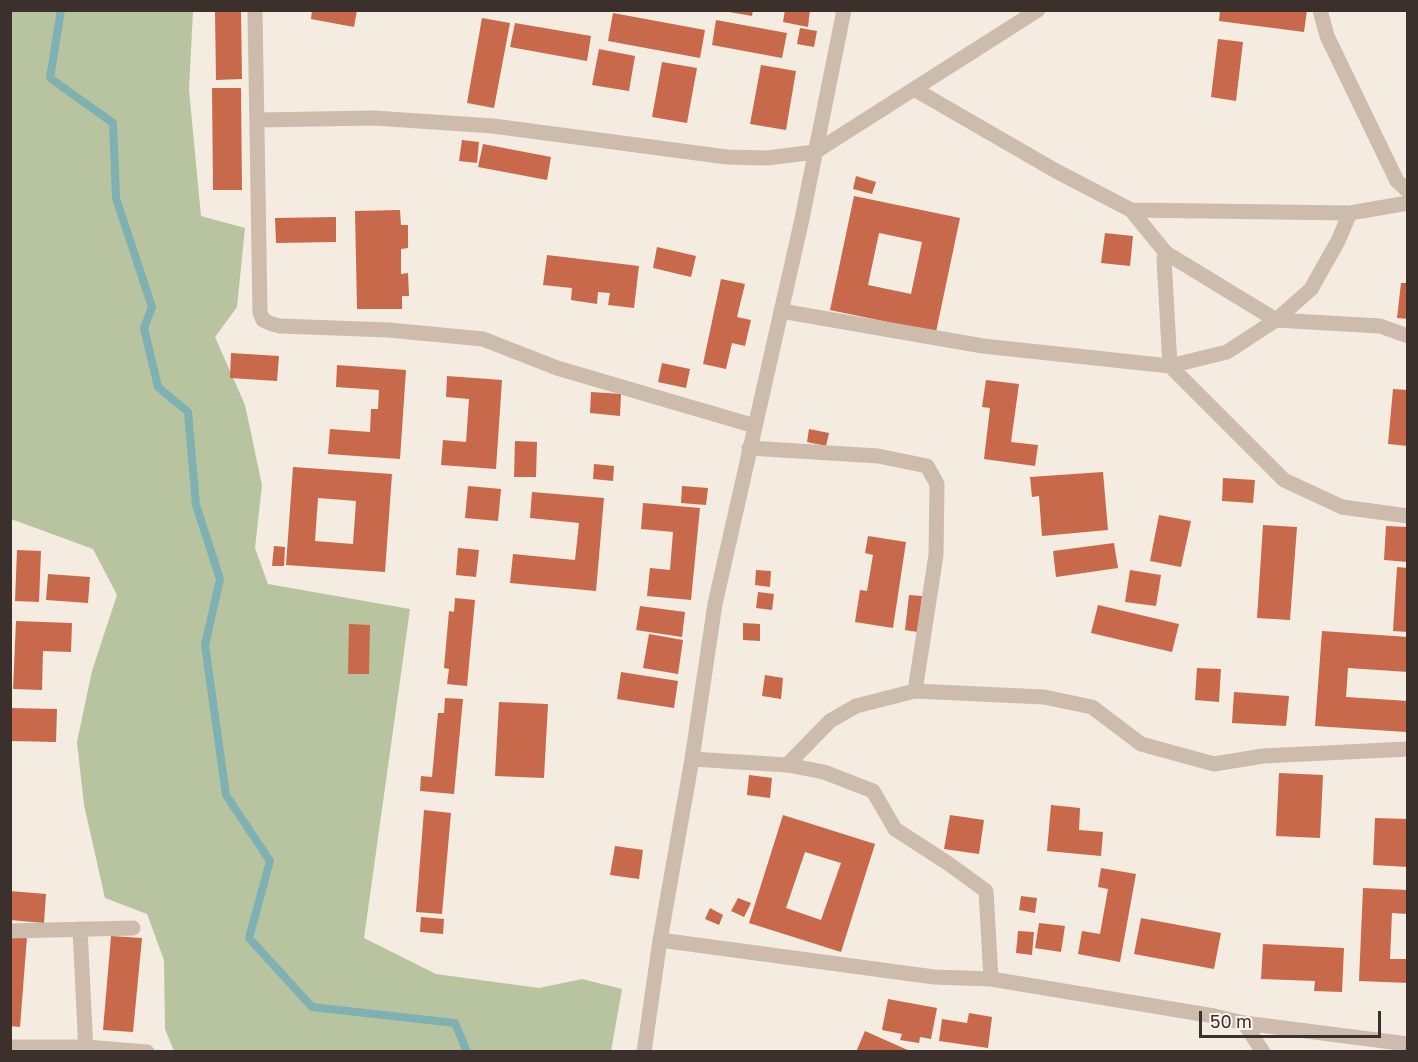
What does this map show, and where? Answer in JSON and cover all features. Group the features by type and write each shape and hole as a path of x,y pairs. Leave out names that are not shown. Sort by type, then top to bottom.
{"street":[{"path":"255,10 260,312 263,320 279,326 389,330 483,339 557,368 755,426"},
{"path":"644,1052 715,604 781,311 844,10"},
{"path":"1320,10 1332,47 1397,181 1407,191"},
{"path":"257,120 374,118 494,126 727,157 767,158 815,152 1037,11"},
{"path":"914,90 1056,171 1131,210 1166,254 1276,320 1380,326 1407,336"},
{"path":"1131,210 1350,213 1407,203"},
{"path":"781,311 983,346 1170,366 1227,352 1276,320 1311,289 1338,241 1350,213"},
{"path":"1166,254 1164,259 1170,366 1284,480 1342,507 1407,516"},
{"path":"749,448 878,456 927,466 937,484 936,555 915,691"},
{"path":"787,765 830,721 856,706 915,691 1044,696 1092,707 1142,744 1214,764 1263,756 1407,749"},
{"path":"692,759 787,765 824,772 873,791 895,829 986,891 991,979"},
{"path":"10,931 133,928"},
{"path":"80,929 86,1049"},
{"path":"660,940 934,977 991,979 1244,1023 1407,1044"},
{"path":"1244,1023 1263,1052"},
{"path":"10,1047 147,1052"}],"green space":[{"path":"11,11 193,11 189,90 201,216 245,228 237,307 215,337 245,405 262,485 255,548 268,584 410,609 364,938 436,974 539,988 582,979 622,989 611,1051 174,1051 165,1029 164,960 147,914 105,898 84,805 77,742 92,671 117,595 93,549 11,519"}],"building":[{"path":"215,10 241,10 242,79 216,80"},
{"path":"312,10 357,10 354,27 311,19"},
{"path":"729,10 753,10 752,16 729,12"},
{"path":"785,10 810,10 808,27 783,22"},
{"path":"1220,10 1307,10 1304,32 1219,21"},
{"path":"613,13 705,30 700,58 608,41"},
{"path":"482,18 510,23 494,108 467,103"},
{"path":"716,20 787,33 782,58 712,45"},
{"path":"515,23 591,36 587,61 510,47"},
{"path":"800,28 817,31 814,47 797,44"},
{"path":"1218,39 1243,42 1236,101 1211,97"},
{"path":"599,49 635,56 629,91 592,85"},
{"path":"662,62 697,68 687,123 652,117"},
{"path":"761,65 796,71 786,130 750,124"},
{"path":"212,88 241,88 242,190 213,190"},
{"path":"462,140 479,142 477,163 459,161"},
{"path":"483,144 551,157 547,180 478,167"},
{"path":"856,176 876,182 872,194 853,189"},
{"path":"854,196 960,218 936,332 830,310","holes":["879,233 922,242 911,294 868,285"]},
{"path":"400,210 401,225 408,225 408,248 401,249 401,274 408,273 409,296 402,296 402,309 357,309 355,211"},
{"path":"336,217 336,242 276,243 275,218"},
{"path":"1105,233 1133,236 1130,266 1101,263"},
{"path":"657,247 696,256 691,277 653,268"},
{"path":"547,255 639,266 634,308 608,305 610,293 598,292 597,304 571,300 572,288 543,285"},
{"path":"721,279 745,284 737,317 751,320 745,346 732,343 726,369 703,364"},
{"path":"1401,283 1408,283 1408,319 1397,318"},
{"path":"231,353 279,356 277,381 230,378"},
{"path":"662,363 690,369 686,388 658,382"},
{"path":"337,365 406,370 400,459 328,454 330,429 370,432 371,409 378,409 379,390 336,387"},
{"path":"447,376 502,380 496,469 441,465 443,440 466,442 469,399 446,397"},
{"path":"986,380 1019,384 1011,442 1038,445 1035,466 984,459 990,408 982,407"},
{"path":"1393,389 1408,390 1408,446 1388,444"},
{"path":"591,392 621,394 620,416 590,413"},
{"path":"809,429 829,433 826,446 807,442"},
{"path":"515,441 537,442 536,477 514,477"},
{"path":"594,464 614,466 613,481 593,479"},
{"path":"293,467 392,474 385,572 286,565","holes":["318,498 356,501 353,544 315,541"]},
{"path":"1103,472 1108,530 1042,536 1039,496 1032,497 1030,477"},
{"path":"1223,478 1255,480 1253,503 1222,501"},
{"path":"468,486 501,489 498,521 465,518"},
{"path":"682,486 708,488 706,505 681,503"},
{"path":"532,492 604,498 596,591 510,583 513,554 575,560 579,523 530,518"},
{"path":"643,503 700,508 691,600 647,596 650,568 670,570 673,532 641,529"},
{"path":"1159,515 1191,521 1181,567 1150,561"},
{"path":"1263,525 1297,527 1290,620 1257,618"},
{"path":"1386,526 1408,527 1408,562 1384,560"},
{"path":"868,536 906,542 893,628 855,622 860,590 867,591 873,555 865,553"},
{"path":"1114,543 1118,568 1056,577 1053,551"},
{"path":"274,546 285,547 284,566 272,566"},
{"path":"458,548 479,550 476,577 456,575"},
{"path":"17,550 41,551 39,602 15,601"},
{"path":"1397,567 1408,568 1408,632 1393,631"},
{"path":"756,570 771,571 770,587 755,585"},
{"path":"1130,570 1161,575 1156,606 1125,602"},
{"path":"48,574 90,577 88,603 46,600"},
{"path":"758,592 774,594 772,610 756,608"},
{"path":"909,595 922,596 918,632 905,630"},
{"path":"455,598 475,600 467,686 447,684 449,669 444,668 449,611 454,612"},
{"path":"1098,605 1179,624 1172,652 1091,633"},
{"path":"640,606 685,612 682,637 636,630"},
{"path":"16,621 72,623 71,652 43,651 42,690 13,689"},
{"path":"743,623 760,624 760,641 743,640"},
{"path":"349,624 370,625 369,674 348,674"},
{"path":"1322,631 1408,637 1408,672 1348,668 1346,697 1408,701 1406,732 1315,726"},
{"path":"649,634 683,640 678,674 643,668"},
{"path":"1197,668 1221,669 1219,702 1195,700"},
{"path":"621,672 678,681 674,708 617,699"},
{"path":"765,675 783,678 781,699 762,696"},
{"path":"1234,692 1289,696 1286,726 1232,723"},
{"path":"445,698 463,699 454,794 420,791 421,776 432,777 438,713 444,713"},
{"path":"499,702 548,704 544,778 495,776"},
{"path":"10,708 57,709 56,742 10,741"},
{"path":"1279,773 1323,775 1320,838 1276,836"},
{"path":"749,775 772,778 770,798 747,795"},
{"path":"1051,805 1080,808 1079,830 1103,832 1101,856 1047,851"},
{"path":"424,810 451,813 442,914 416,912"},
{"path":"783,815 875,844 841,952 749,923","holes":["805,852 841,863 821,920 786,908"]},
{"path":"950,815 984,820 979,854 944,849"},
{"path":"1375,818 1408,819 1408,867 1373,865"},
{"path":"615,846 643,850 639,879 610,875"},
{"path":"1101,868 1136,874 1120,962 1078,954 1082,931 1100,934 1108,889 1098,887"},
{"path":"1363,888 1408,890 1408,914 1392,913 1390,959 1408,959 1408,983 1359,981"},
{"path":"10,891 46,894 44,923 10,920"},
{"path":"1021,896 1037,898 1035,913 1019,910"},
{"path":"738,898 751,903 744,917 731,911"},
{"path":"710,908 723,915 719,925 705,919"},
{"path":"421,917 444,919 443,934 420,932"},
{"path":"1141,918 1221,933 1214,969 1134,954"},
{"path":"1039,923 1065,926 1061,952 1035,948"},
{"path":"1018,931 1034,932 1032,955 1016,953"},
{"path":"10,935 27,937 20,1027 10,1026"},
{"path":"111,936 142,938 133,1032 103,1030"},
{"path":"1263,944 1344,948 1342,992 1314,991 1315,981 1261,979"},
{"path":"888,999 937,1008 931,1039 920,1037 919,1043 900,1040 902,1034 882,1030"},
{"path":"969,1013 992,1017 988,1048 939,1041 942,1019 967,1023"},
{"path":"865,1031 912,1052 856,1052"}],"waterway":[{"path":"61,10 50,78 113,123 116,198 152,307 144,328 158,387 188,412 196,505 220,579 205,645 226,795 270,861 249,938 312,1007 455,1023 467,1052"}]}
